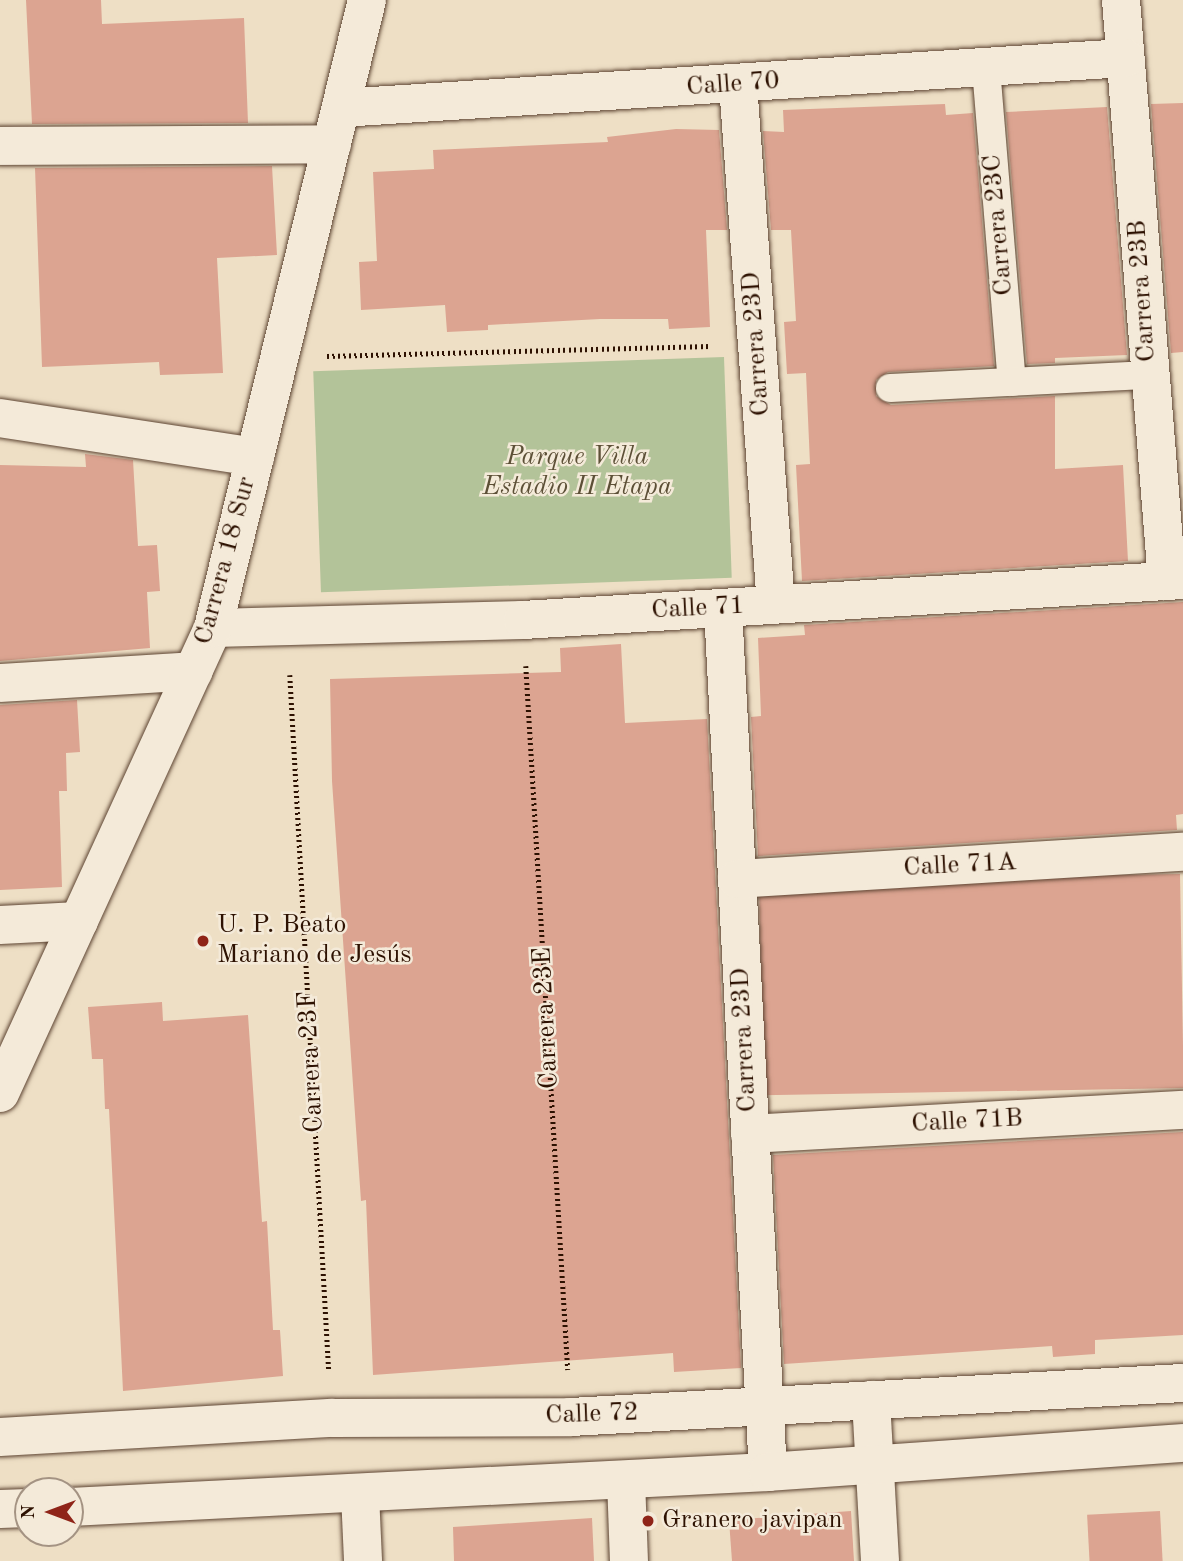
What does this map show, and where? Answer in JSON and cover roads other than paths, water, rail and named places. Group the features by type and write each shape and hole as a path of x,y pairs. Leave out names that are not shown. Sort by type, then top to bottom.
{"street":[{"name":"Carrera 18 Sur","path":"0,1093 213,628 368,0"},
{"name":"Carrera 23B","path":"1121,0 1150,375 1175,581"},
{"name":"Calle 70","path":"0,146 336,126 738,84 1125,58"},
{"name":"Carrera 23D","path":"738,84 776,605"},
{"path":"0,418 255,457"},
{"name":"Calle 71","path":"213,628 287,622 523,620 1175,581"},
{"name":"Carrera 23D","path":"723,608 768,1472"},
{"path":"0,683 194,671"},
{"name":"Calle 71A","path":"737,879 1183,852"},
{"path":"0,925 79,920"},
{"name":"Calle 71B","path":"750,1134 1183,1110"},
{"name":"Calle 72","path":"0,1437 332,1418 571,1416 1183,1383"},
{"path":"871,1400 880,1561"},
{"path":"84,1506 874,1466 1183,1443"},
{"path":"626,1480 629,1561"},
{"path":"360,1494 363,1561"}],"lane":[{"name":"Carrera 23C","path":"986,68 1012,382"},
{"path":"890,388 1150,375"}],"place":[{"name":"U. P. Beato Mariano de Jesús","path":"203,941"},
{"name":"Granero javipan","path":"648,1521"}],"park label":[{"name":"Parque Villa Estadio II Etapa","path":"577,473"}]}
